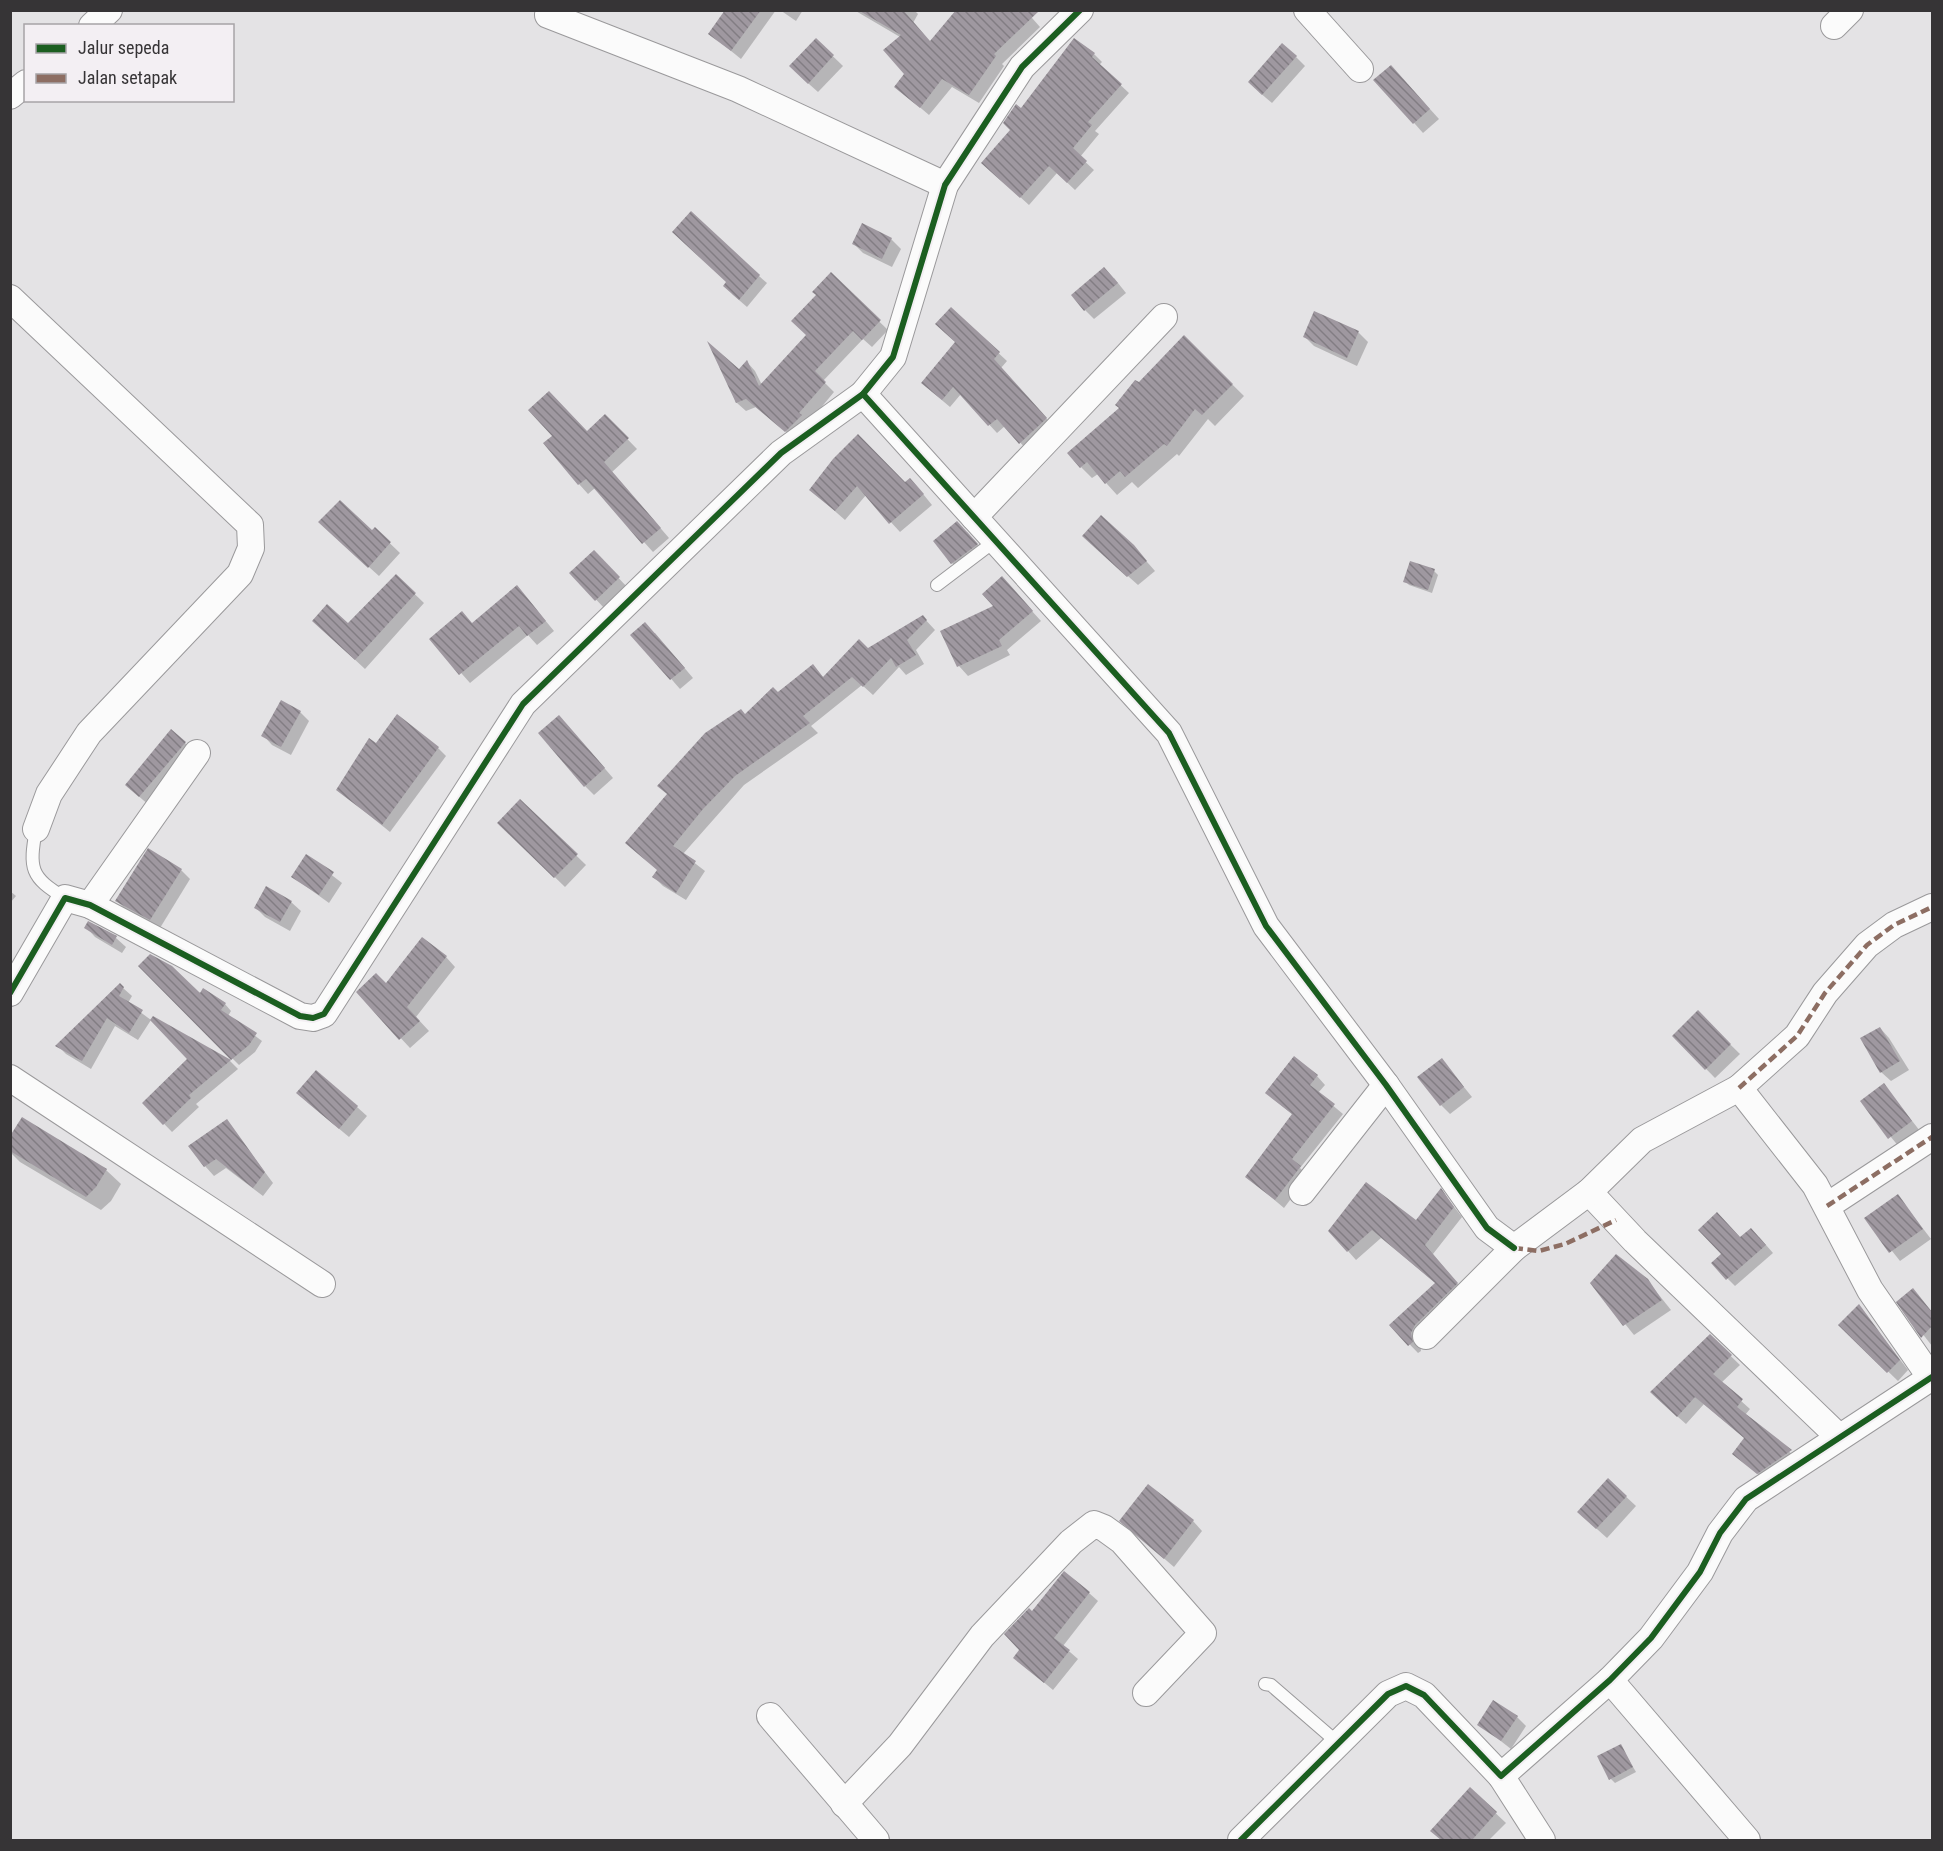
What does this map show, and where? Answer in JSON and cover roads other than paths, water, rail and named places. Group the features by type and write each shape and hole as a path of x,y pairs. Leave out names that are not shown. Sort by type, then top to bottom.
{"street":[{"path":"95,24 108,10"},
{"path":"10,993 65,898 90,905 300,1016 313,1018 324,1014 523,704 780,453 863,394 893,357 945,184 1022,67 1080,10"},
{"path":"1307,10 1360,69"},
{"path":"543,12 738,89 945,184"},
{"path":"10,96 24,85"},
{"path":"10,298 250,525 251,548 240,574 89,733 49,794 36,829"},
{"path":"974,518 1164,317"},
{"path":"863,394 1169,733 1266,926 1386,1085 1487,1228 1514,1248"},
{"path":"90,905 197,753"},
{"path":"1426,1336 1514,1248 1589,1192 1642,1140 1739,1088 1797,1036 1825,993 1867,945 1894,925 1932,907"},
{"path":"10,1078 322,1284"},
{"path":"1302,1192 1386,1085"},
{"path":"1502,1776 1610,1680 1651,1638 1700,1572 1720,1533 1746,1500 1932,1377 1870,1290 1815,1185 1739,1088"},
{"path":"1827,1206 1932,1137"},
{"path":"1589,1192 1635,1240 1839,1437"},
{"path":"844,1804 900,1745 982,1636 1071,1542 1094,1524 1122,1541 1203,1633 1146,1693"},
{"path":"1610,1680 1747,1840"},
{"path":"1241,1840 1388,1694 1406,1686 1424,1695 1502,1776 1542,1840"},
{"path":"770,1716 876,1840"}],"lane":[{"path":"937,585 996,541"},
{"path":"36,829 31,859 40,883 65,898"},
{"path":"1265,1684 1271,1685 1338,1743"}]}
